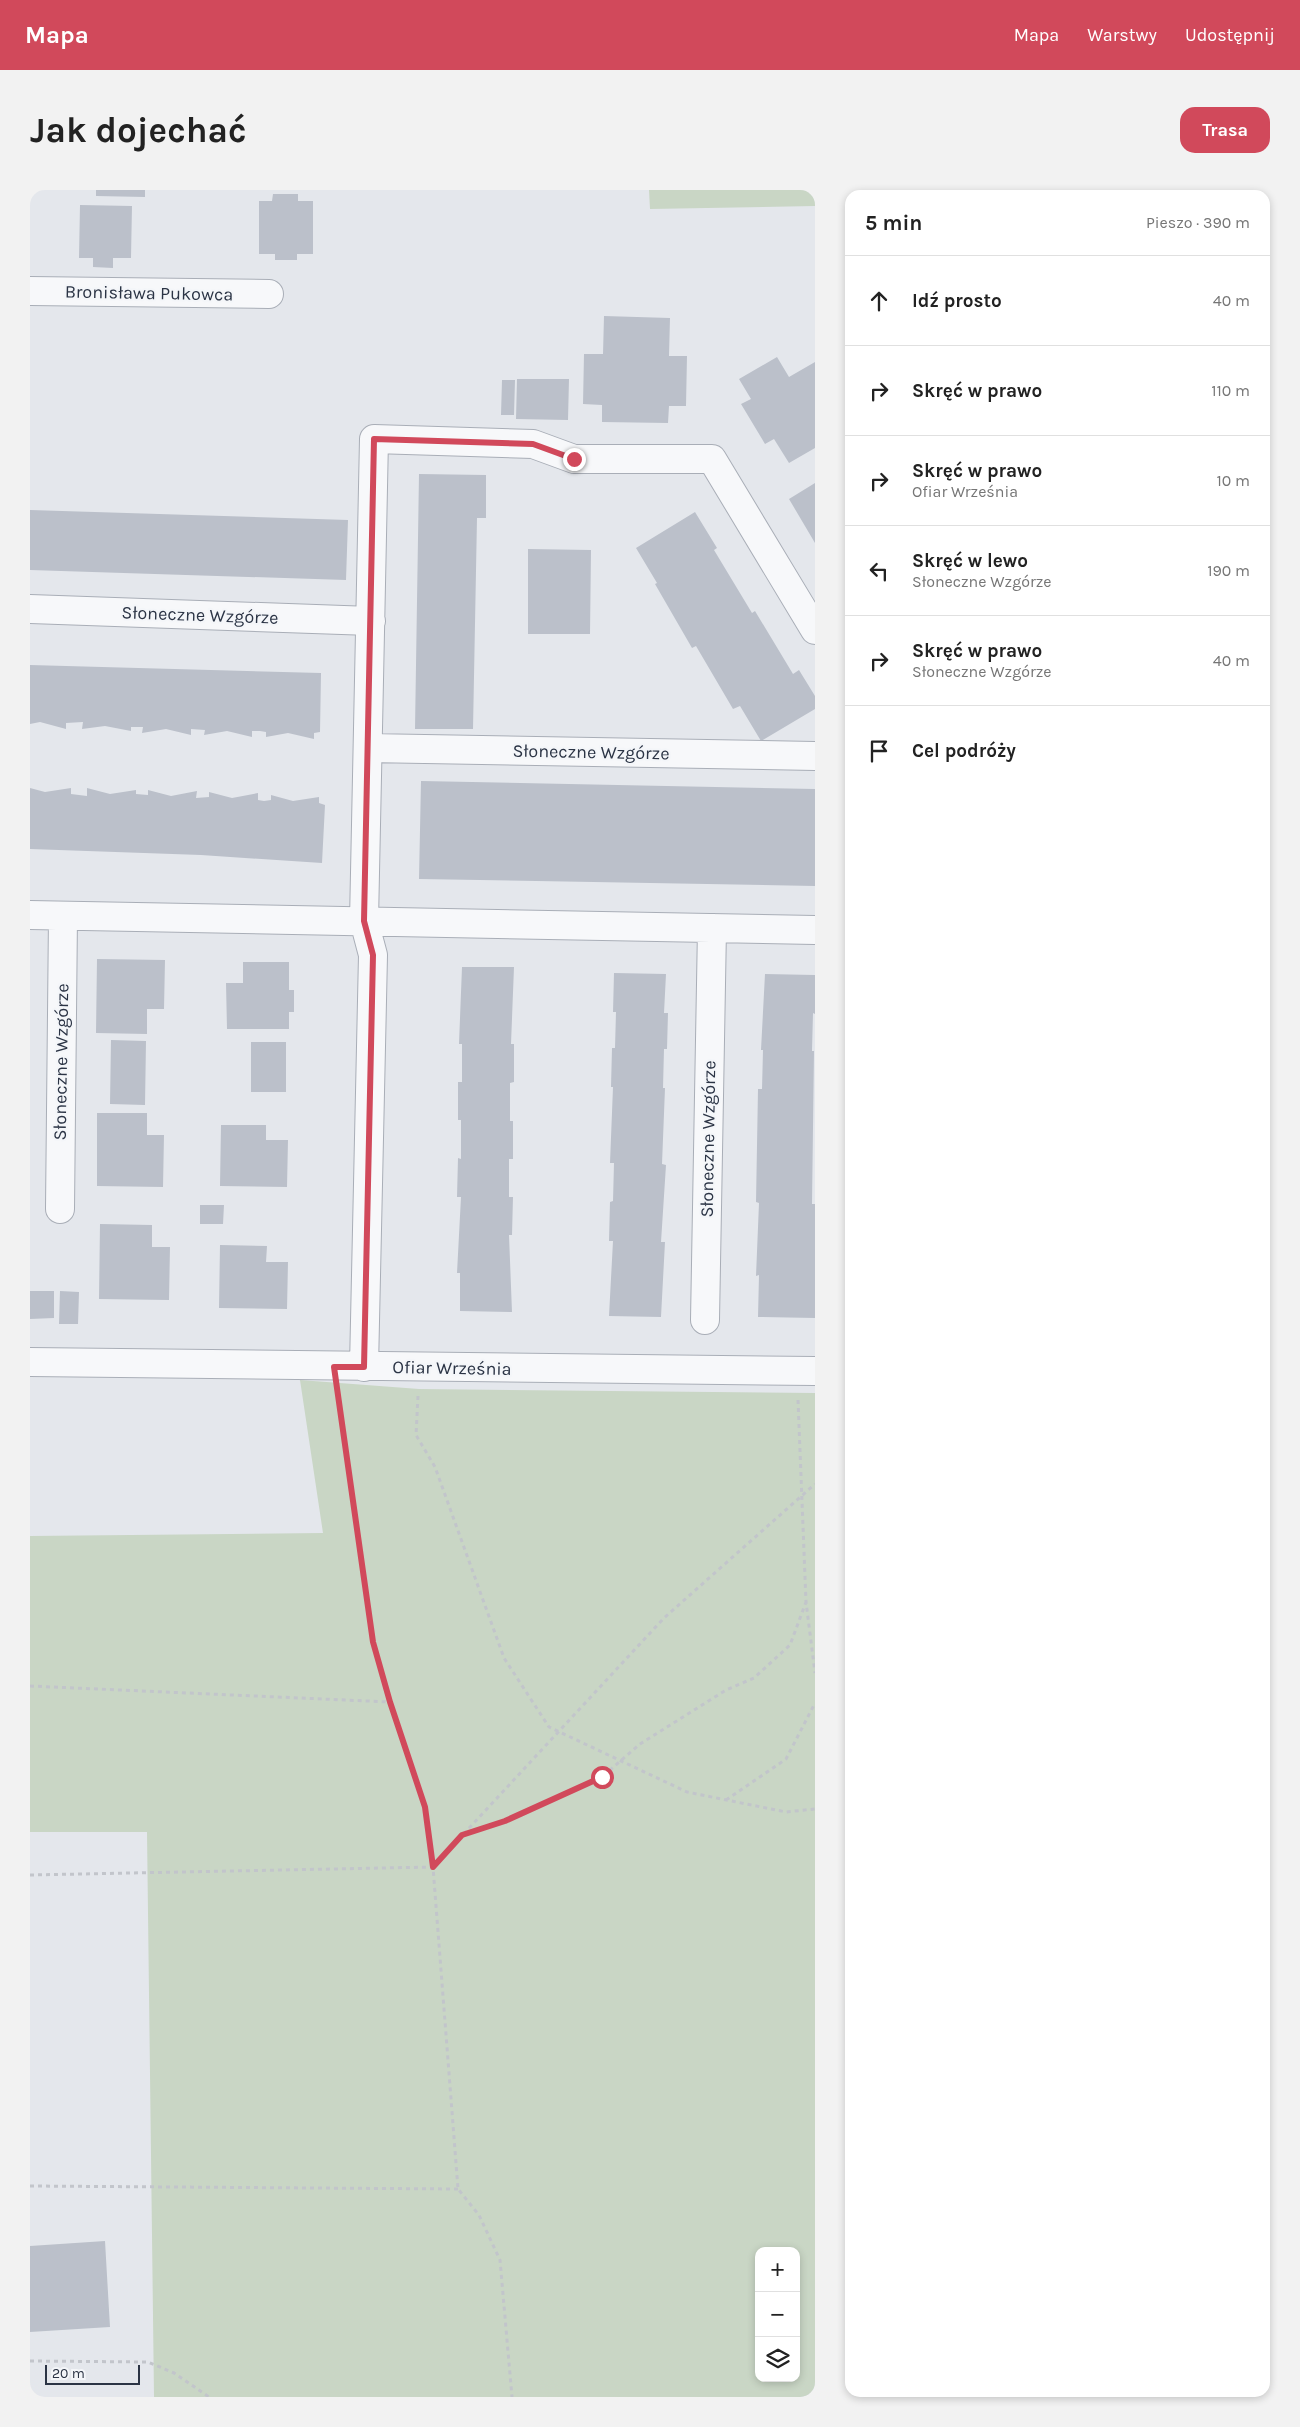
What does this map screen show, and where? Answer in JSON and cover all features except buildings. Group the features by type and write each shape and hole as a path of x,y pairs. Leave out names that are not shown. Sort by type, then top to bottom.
{"street":[{"name":"Bronisława Pukowca","path":"30,291 268,294"},
{"path":"364,1367 373,955 364,921 374,439 533,444 574,459 712,459 815,630"},
{"name":"Słoneczne Wzgórze","path":"30,609 371,621"},
{"name":"Słoneczne Wzgórze","path":"368,748 815,756"},
{"path":"30,915 815,930"},
{"name":"Słoneczne Wzgórze","path":"60,1209 63,916"},
{"name":"Słoneczne Wzgórze","path":"705,1320 712,928"},
{"name":"Ofiar Września","path":"30,1362 806,1371"}],"path":[{"path":"334,1367 373,1642 390,1702 425,1807 433,1867 458,2189 479,2215 500,2260 512,2397"},
{"path":"433,1368 419,1389 416,1435 435,1467 504,1658 549,1727 687,1792 786,1812 815,1809"},
{"path":"806,1371 806,1602 815,1673"},
{"path":"30,1875 433,1867 664,1618 815,1484"},
{"path":"462,1835 505,1821 602,1777 640,1744 726,1690 754,1678 790,1645 806,1602"},
{"path":"30,1686 390,1702"},
{"path":"726,1800 786,1759 815,1703"},
{"path":"30,2186 458,2189"},
{"path":"30,2361 148,2362 174,2373 209,2397"}],"green space":[{"path":"649,190 815,190 815,206 650,209"},
{"path":"300,1380 419,1389 815,1393 815,2397 154,2397 147,1832 30,1832 30,1536 323,1533"}],"route":[{"path":"574,459 533,444 374,439 364,921 373,955 364,1367 334,1367 373,1642 390,1702 425,1807 433,1867 462,1835 505,1821 602,1777"}]}
